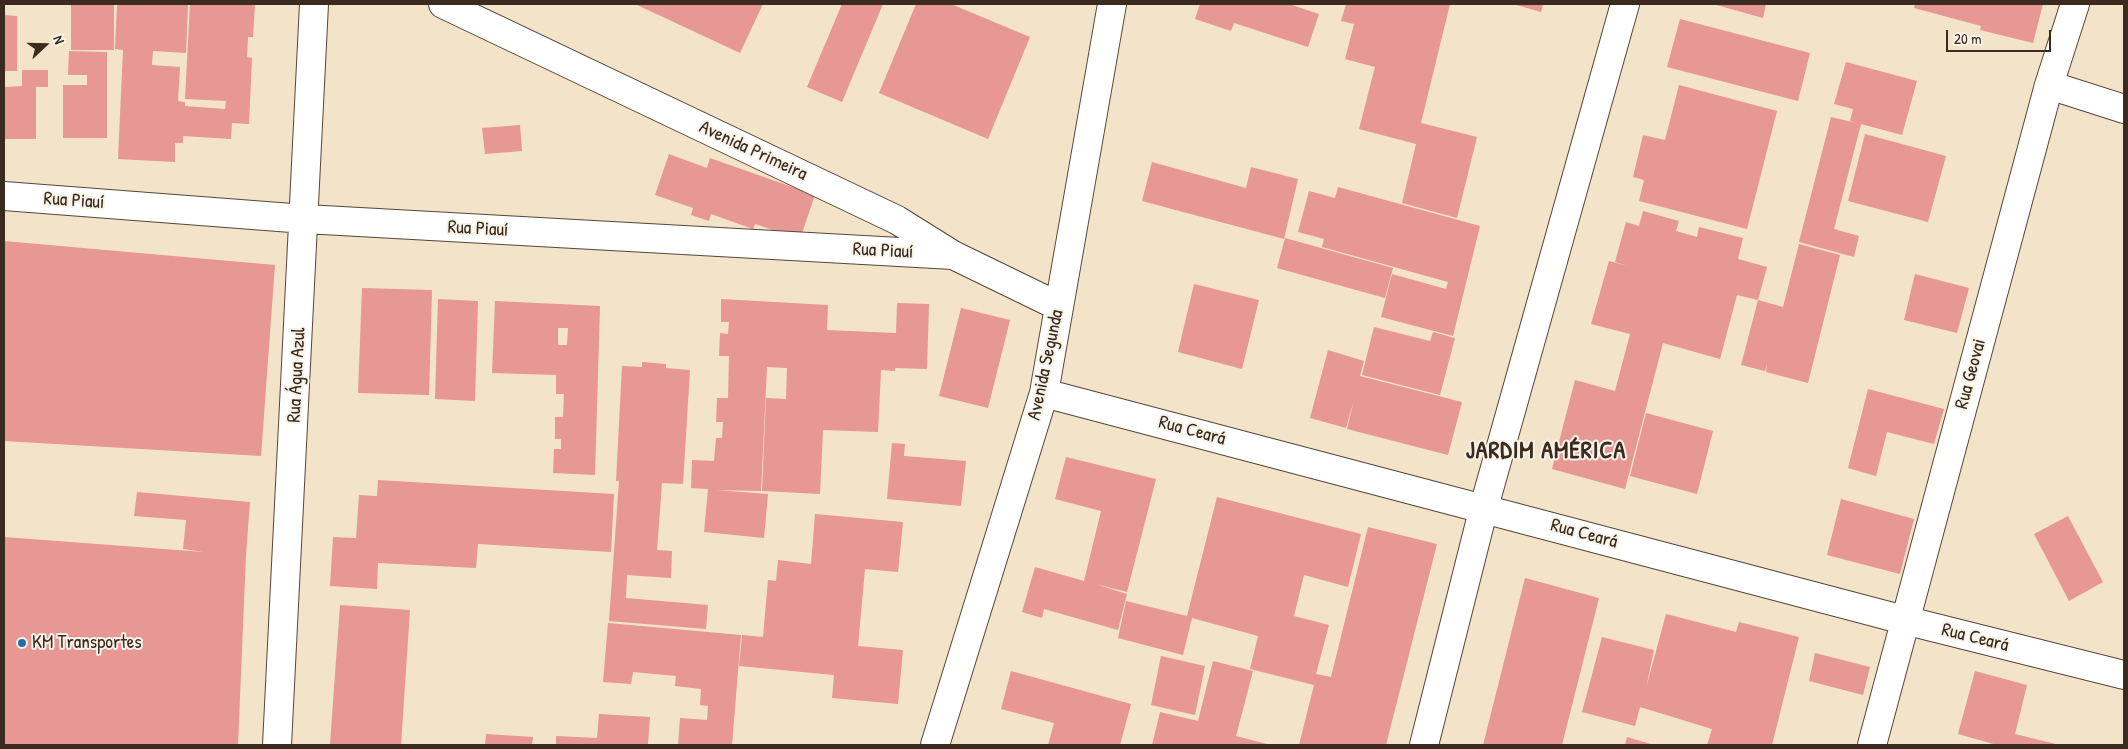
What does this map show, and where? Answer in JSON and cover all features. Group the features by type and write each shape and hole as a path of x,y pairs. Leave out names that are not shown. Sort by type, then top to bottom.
{"street":[{"name":"Rua Água Azul","path":"277,745 305,219 314,4"},
{"name":"Avenida Primeira","path":"444,4 897,220 953,255 1058,306"},
{"name":"Avenida Segunda","path":"934,745 1044,392 1112,4"},
{"path":"1424,745 1484,508 1625,4"},
{"name":"Rua Geovai","path":"1872,745 2049,85 2075,4"},
{"path":"2049,85 2124,109"},
{"name":"Rua Piauí","path":"4,196 305,219 953,255"},
{"name":"Rua Ceará","path":"1044,392 1904,620 2124,675"}],"building":[{"path":"71,4 114,4 114,50 71,50"},
{"path":"117,4 188,4 186,53 153,51 152,65 180,67 178,101 185,102 185,106 225,109 226,101 185,99 190,4 255,4 253,37 248,37 247,57 252,58 249,124 232,123 231,139 183,136 183,143 175,143 175,162 118,159 123,50 115,49"},
{"path":"635,4 763,4 740,53"},
{"path":"842,4 883,4 842,102 807,87"},
{"path":"916,4 951,4 1030,37 988,139 879,93"},
{"path":"1200,4 1289,4 1319,14 1308,47 1234,23 1231,31 1195,19"},
{"path":"1346,4 1450,4 1421,123 1477,137 1457,218 1402,203 1416,144 1359,129 1375,67 1345,59 1354,24 1341,21"},
{"path":"1513,4 1543,4 1541,12"},
{"path":"1713,4 1766,4 1763,18"},
{"path":"1915,4 2043,4 2033,43 1980,30 1981,26 1914,8"},
{"path":"4,15 17,16 17,71 4,71"},
{"path":"1680,19 1810,53 1798,101 1667,67"},
{"path":"69,51 107,52 107,138 63,138 63,85 87,85 87,75 68,75"},
{"path":"1846,62 1917,81 1902,135 1861,124 1834,229 1859,236 1854,257 1799,242 1831,117 1856,123 1850,121 1853,109 1834,104"},
{"path":"22,70 48,70 48,87 36,87 36,139 5,139 5,87 22,86"},
{"path":"1679,85 1777,111 1747,229 1639,201 1644,180 1633,177 1643,135 1665,140"},
{"path":"520,125 522,151 485,154 482,128"},
{"path":"1865,134 1946,156 1928,222 1848,201"},
{"path":"669,154 707,168 710,158 815,195 800,239 755,224 753,229 711,214 709,221 691,215 693,208 655,195"},
{"path":"1152,162 1246,188 1251,167 1298,179 1284,239 1142,201"},
{"path":"1338,187 1480,226 1453,336 1381,317 1392,274 1446,289 1448,282 1322,247 1324,239 1298,232 1309,191 1335,198"},
{"path":"1643,211 1679,221 1676,231 1697,237 1699,227 1743,238 1738,259 1767,267 1758,300 1737,295 1720,359 1663,343 1625,489 1552,469 1575,380 1615,391 1630,334 1591,324 1609,261 1628,266 1615,262 1626,222 1639,226"},
{"path":"1285,238 1393,268 1385,298 1277,268"},
{"path":"4,241 275,265 261,456 4,441"},
{"path":"1799,244 1840,255 1808,383 1766,372 1767,364 1765,371 1741,365 1758,300 1783,307"},
{"path":"1915,274 1969,288 1957,333 1904,320"},
{"path":"1194,284 1259,300 1242,369 1178,352"},
{"path":"362,288 432,290 429,395 358,393"},
{"path":"438,299 478,301 475,401 435,399"},
{"path":"721,299 828,305 827,330 896,333 897,303 929,304 927,369 895,368 895,371 881,370 878,432 823,430 820,494 762,491 766,398 786,399 787,368 767,367 761,491 716,490 768,494 764,538 704,532 708,489 691,488 692,460 714,461 716,438 722,438 723,422 716,422 717,398 728,398 729,356 719,356 720,333 728,334 729,322 721,322"},
{"path":"495,301 600,306 595,475 553,473 554,449 561,449 561,439 555,439 555,417 563,417 564,394 556,394 556,375 492,373","holes":["558,328 568,328 567,345 558,345"]},
{"path":"961,308 1010,320 988,408 939,396"},
{"path":"1374,327 1430,341 1433,332 1455,338 1440,395 1362,375"},
{"path":"1328,350 1364,361 1360,376 1462,402 1448,455 1347,429 1354,400 1346,428 1310,418"},
{"path":"642,362 666,364 666,368 690,370 683,484 662,483 657,550 672,551 671,578 627,575 626,598 708,605 706,629 609,621 619,481 616,481 622,366 642,367"},
{"path":"1868,389 1944,409 1934,444 1887,432 1876,476 1848,468"},
{"path":"1646,413 1713,431 1697,494 1630,476"},
{"path":"892,443 905,444 904,456 966,461 961,506 887,499"},
{"path":"1066,457 1156,479 1127,592 1095,584 1127,594 1118,630 1044,609 1042,618 1022,612 1035,567 1084,581 1101,511 1055,499"},
{"path":"378,480 614,494 611,552 478,544 476,568 378,563 377,589 330,586 333,537 356,538 359,495 377,496"},
{"path":"137,492 250,502 238,745 4,745 4,537 204,552 183,549 186,520 134,516"},
{"path":"1217,497 1361,534 1348,587 1304,575 1294,616 1329,625 1316,674 1331,677 1368,527 1437,544 1386,745 1299,745 1314,685 1250,669 1258,636 1192,618 1183,655 1118,638 1126,601 1187,616"},
{"path":"1841,499 1914,519 1900,574 1827,555"},
{"path":"815,514 903,522 898,572 865,569 858,646 903,650 898,704 832,698 834,675 739,666 742,635 763,637 768,580 776,581 778,560 811,564"},
{"path":"2068,516 2103,582 2069,601 2034,534"},
{"path":"1525,578 1599,598 1562,745 1483,745"},
{"path":"340,605 410,610 401,745 330,744"},
{"path":"1666,614 1736,632 1739,622 1799,637 1772,745 1707,745 1712,729 1640,707 1635,726 1582,712 1602,637 1654,650 1646,688"},
{"path":"608,623 741,635 732,745 678,745 680,718 707,720 708,706 700,705 701,689 675,686 676,676 633,672 631,684 603,682"},
{"path":"1815,653 1870,667 1863,695 1809,681"},
{"path":"1161,656 1205,666 1195,715 1151,705"},
{"path":"1213,661 1253,671 1236,736 1271,745 1152,745 1160,712 1198,721"},
{"path":"1011,671 1131,704 1120,745 1048,745 1054,723 1001,709"},
{"path":"1975,671 2027,685 2015,734 2060,745 1997,745 1958,734"},
{"path":"599,714 650,717 648,745 556,745 556,736 597,738"},
{"path":"486,734 533,737 532,745 485,745"},
{"path":"1627,737 1654,745 1625,745"}],"place":[{"name":"KM Transportes","path":"22,643"}],"district":[{"name":"JARDIM AMÉRICA","path":"1546,452"}]}
